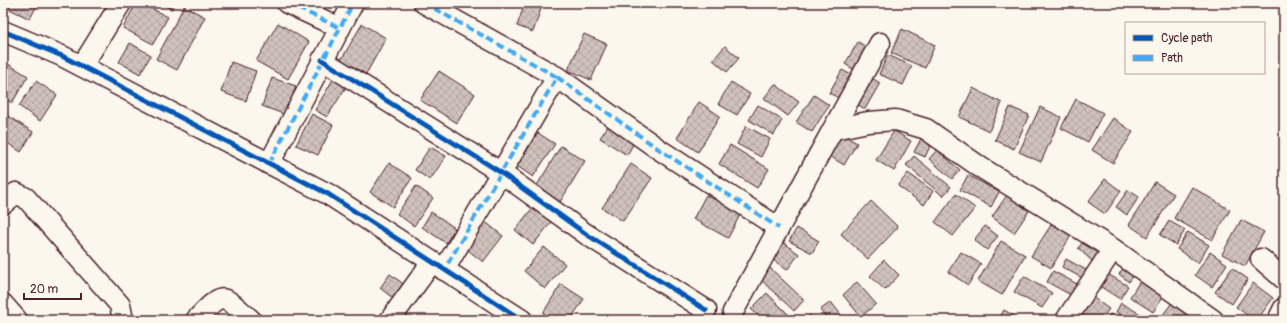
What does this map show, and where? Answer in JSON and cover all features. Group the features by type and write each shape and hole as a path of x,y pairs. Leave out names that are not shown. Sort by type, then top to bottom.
{"street":[{"path":"82,66 121,3"},
{"path":"287,3 340,28"},
{"path":"269,164 353,3"},
{"path":"424,3 557,77 657,148 779,228"},
{"path":"3,31 82,66 328,194 522,320"},
{"path":"322,60 500,172 701,315 737,316 779,228 880,43"},
{"path":"390,320 438,266 500,172 557,77"},
{"path":"834,128 868,122 896,120 926,129 980,167 1113,249 1213,320"},
{"path":"4,200 16,194 26,198 120,305 123,312 123,320"},
{"path":"1066,320 1113,249"},
{"path":"1261,259 1284,279"},
{"path":"196,320 213,301 219,299 227,300 251,320"},
{"path":"3,304 16,320"},
{"path":"1278,320 1284,308"}],"building":[{"path":"3,3 38,3 30,19 3,6"},
{"path":"136,3 141,3 168,17 153,44 123,28"},
{"path":"159,3 174,3 172,9"},
{"path":"525,3 543,3 533,32 517,26"},
{"path":"184,6 205,17 177,70 156,59"},
{"path":"278,23 309,42 288,79 256,61"},
{"path":"362,24 386,38 366,74 341,60"},
{"path":"902,29 935,45 925,68 891,53"},
{"path":"584,34 607,44 591,80 568,70"},
{"path":"858,42 872,50 859,73 845,64"},
{"path":"130,43 151,55 140,74 119,62"},
{"path":"725,46 739,58 727,72 713,60"},
{"path":"888,55 912,66 903,85 879,74"},
{"path":"231,62 256,71 246,101 221,92"},
{"path":"8,64 28,76 12,103 3,97 3,73"},
{"path":"842,70 857,78 845,101 829,93"},
{"path":"439,71 475,94 457,123 420,100"},
{"path":"867,75 880,83 865,109 852,101"},
{"path":"335,76 348,84 327,117 315,110"},
{"path":"272,78 296,86 286,115 262,106"},
{"path":"36,81 57,95 40,121 19,106"},
{"path":"731,82 750,94 737,115 718,104"},
{"path":"775,84 799,102 788,116 764,98"},
{"path":"973,88 1002,103 989,131 959,117"},
{"path":"814,95 829,105 812,132 796,122"},
{"path":"1076,99 1103,113 1088,142 1061,128"},
{"path":"699,102 720,116 698,152 677,138"},
{"path":"758,105 782,120 774,135 749,120"},
{"path":"1010,107 1029,115 1014,149 995,140"},
{"path":"1040,107 1061,117 1041,162 1019,152"},
{"path":"3,113 33,132 21,152 3,140"},
{"path":"312,114 333,125 318,155 296,145"},
{"path":"1113,118 1133,132 1113,163 1092,150"},
{"path":"610,123 636,139 627,155 600,138"},
{"path":"746,126 770,139 761,157 737,144"},
{"path":"836,131 857,143 844,165 823,152"},
{"path":"894,131 911,141 894,171 876,160"},
{"path":"538,133 555,144 533,177 517,166"},
{"path":"922,137 932,142 925,157 914,152"},
{"path":"730,145 769,169 757,188 719,164"},
{"path":"561,146 585,161 560,202 536,187"},
{"path":"430,147 446,156 430,180 415,170"},
{"path":"937,150 960,170 952,179 929,159"},
{"path":"914,156 951,187 943,196 906,165"},
{"path":"389,163 412,178 393,207 370,192"},
{"path":"631,164 652,178 623,221 602,208"},
{"path":"908,173 933,191 924,205 898,186"},
{"path":"968,175 999,192 991,207 960,190"},
{"path":"1105,179 1121,191 1105,214 1088,202"},
{"path":"1155,182 1174,194 1147,237 1129,225"},
{"path":"416,186 433,198 414,226 397,214"},
{"path":"1192,187 1230,210 1212,240 1174,218"},
{"path":"1128,190 1139,197 1127,215 1116,207"},
{"path":"956,194 975,208 953,236 935,222"},
{"path":"706,195 741,213 728,238 693,219"},
{"path":"1007,195 1029,211 1014,233 992,217"},
{"path":"871,201 898,227 868,259 841,234"},
{"path":"534,206 552,221 533,245 515,230"},
{"path":"431,212 455,228 446,243 422,227"},
{"path":"483,220 503,236 483,262 463,246"},
{"path":"1241,220 1264,232 1245,266 1222,254"},
{"path":"1169,221 1185,230 1176,245 1160,235"},
{"path":"1053,222 1072,234 1051,268 1031,256"},
{"path":"985,226 998,236 987,250 974,240"},
{"path":"797,228 819,241 812,253 789,241"},
{"path":"1188,232 1209,245 1198,263 1177,249"},
{"path":"1087,237 1101,250 1092,261 1078,248"},
{"path":"1001,241 1025,255 1002,295 978,281"},
{"path":"784,243 799,254 787,270 772,259"},
{"path":"544,247 565,264 545,289 524,271"},
{"path":"961,252 981,264 968,285 948,272"},
{"path":"1210,252 1227,264 1212,287 1195,275"},
{"path":"1066,259 1088,271 1084,279 1062,267"},
{"path":"884,260 899,275 885,290 870,276"},
{"path":"1126,265 1136,272 1129,282 1119,274"},
{"path":"768,266 804,300 794,311 758,277"},
{"path":"1232,268 1248,279 1232,304 1215,292"},
{"path":"1053,271 1077,284 1071,295 1047,282"},
{"path":"1106,273 1128,286 1120,299 1098,285"},
{"path":"390,274 410,289 399,303 380,288"},
{"path":"1024,276 1052,293 1042,308 1014,292"},
{"path":"1140,281 1164,295 1153,312 1130,297"},
{"path":"857,282 876,304 861,317 843,295"},
{"path":"1253,283 1273,298 1257,320 1254,320 1236,307"},
{"path":"561,284 584,299 570,320 553,320 543,313"},
{"path":"767,293 790,316 787,320 763,320 751,309"},
{"path":"1092,297 1109,309 1101,320 1084,320 1078,315"},
{"path":"1174,300 1195,317 1192,320 1159,320"},
{"path":"831,302 845,320 828,320 820,310"},
{"path":"1121,303 1151,320 1130,320 1116,312"},
{"path":"1004,310 1021,320 998,320"},
{"path":"1110,314 1120,320 1106,320"},
{"path":"810,315 815,320 805,320"}],"marked path":[{"path":"287,3 340,28"},
{"path":"269,164 353,3"},
{"path":"424,3 557,77 444,270"},
{"path":"557,77 657,148 779,228"}],"cycle path":[{"path":"3,31 62,56 328,194 522,320"},
{"path":"322,60 500,172 586,234 706,310"}]}
